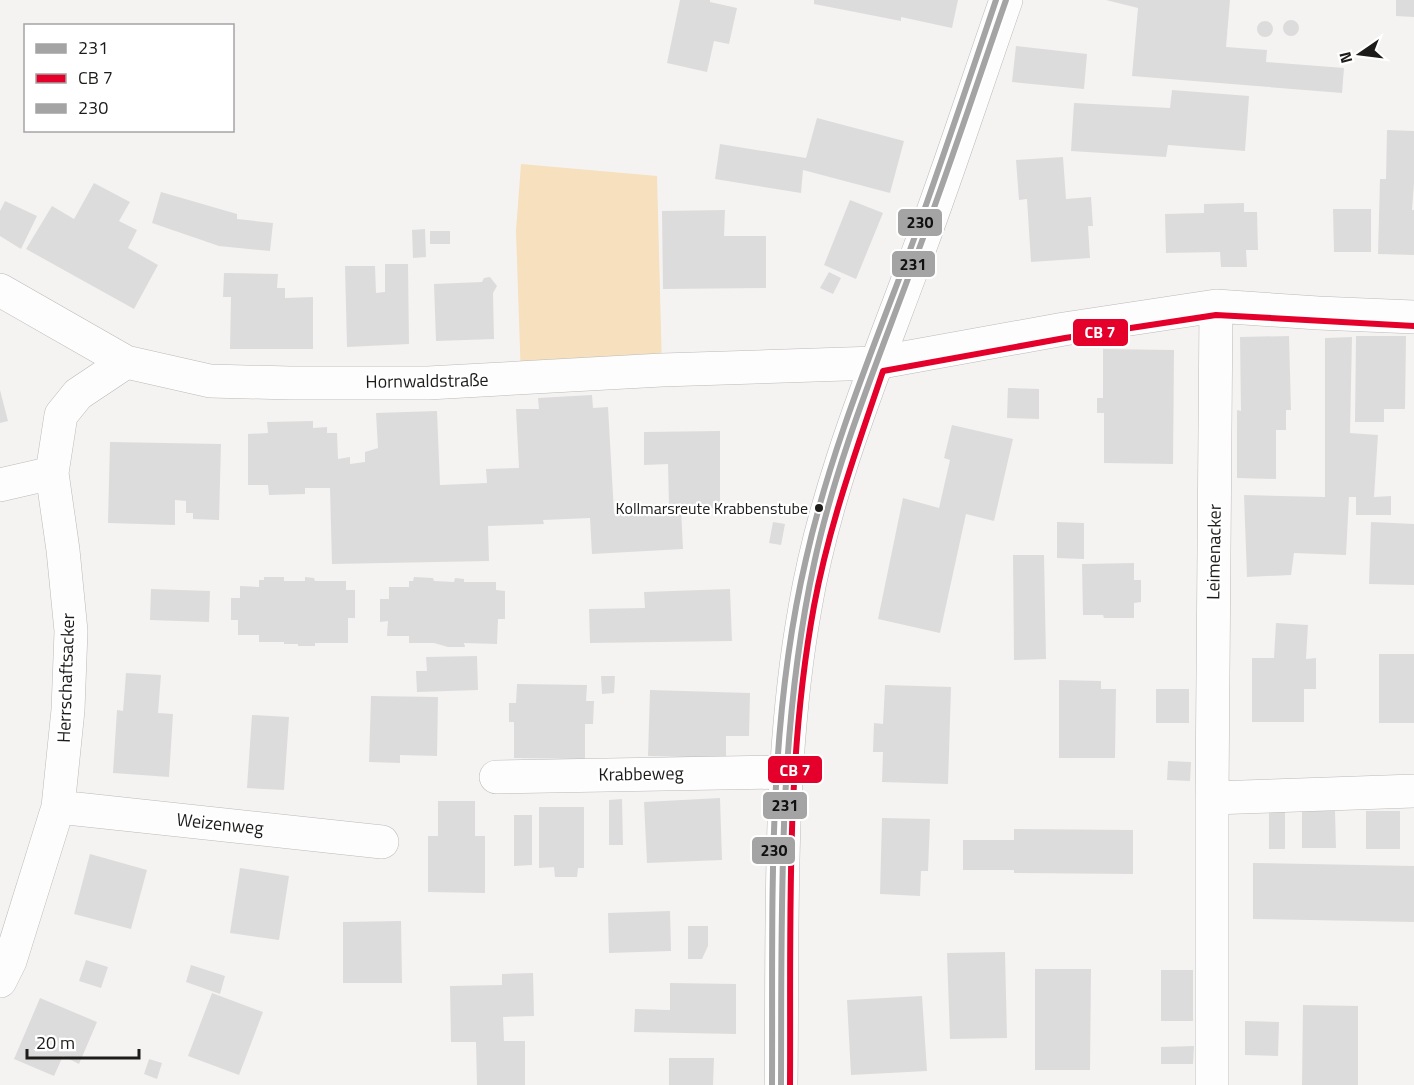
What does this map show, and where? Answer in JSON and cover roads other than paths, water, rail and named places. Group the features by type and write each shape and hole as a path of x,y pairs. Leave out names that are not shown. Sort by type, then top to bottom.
{"street":[{"path":"781,1085 785,772 794,678 812,568 828,506 876,363 920,249 1006,0"},
{"name":"Hornwaldstraße","path":"0,290 126,362 210,381 290,383 428,383 662,370 876,363 1064,329 1216,306 1414,317"},
{"name":"Leimenacker","path":"1212,1085 1216,306"},
{"name":"Herrschaftsacker","path":"0,981 10,961 58,807 68,710 71,632 52,473 61,415 78,394 126,362"},
{"path":"0,485 52,473"},
{"name":"Krabbeweg","path":"496,777 785,772"},
{"path":"1212,798 1414,791"},
{"name":"Weizenweg","path":"58,807 382,842"}],"place":[{"name":"Kollmarsreute Krabbenstube","path":"819,508"}]}
